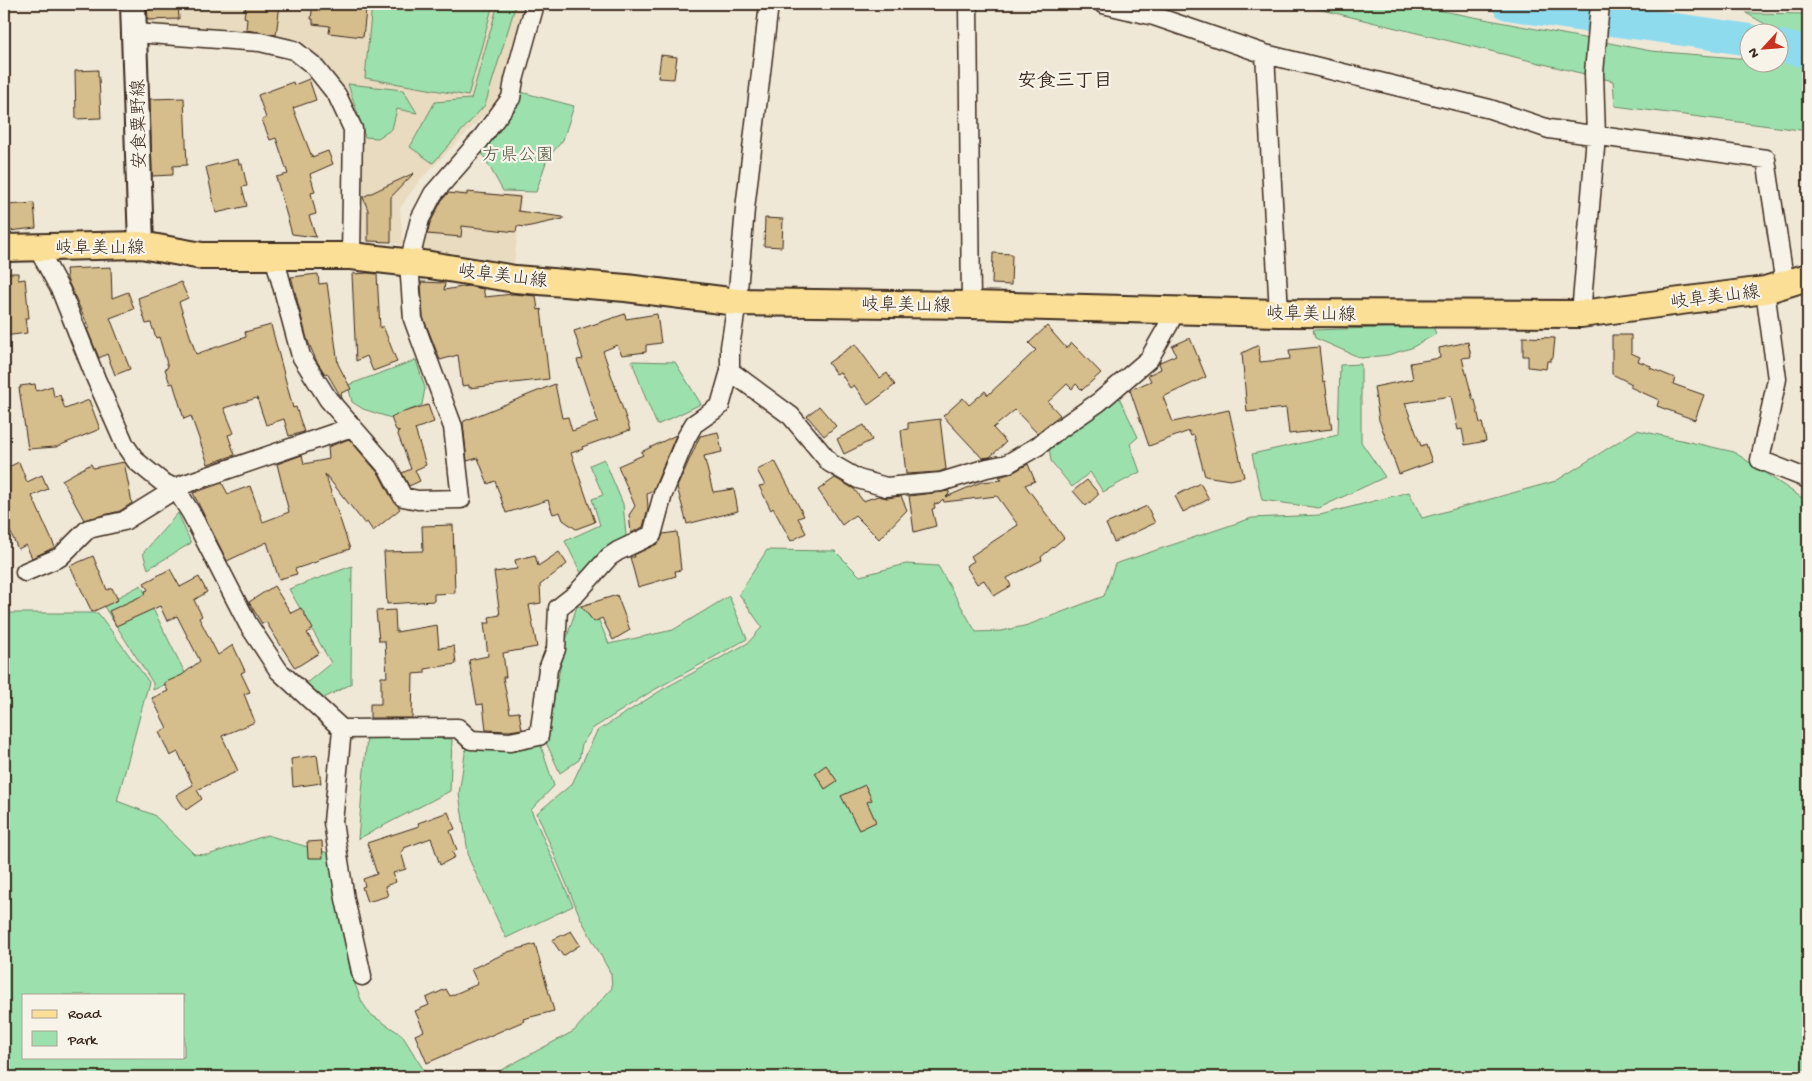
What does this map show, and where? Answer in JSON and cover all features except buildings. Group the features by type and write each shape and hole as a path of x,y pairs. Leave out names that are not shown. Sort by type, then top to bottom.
{"main road":[{"name":"安食粟野線","path":"133,4 141,245"},
{"name":"岐阜美山線","path":"4,248 141,245 202,256 351,256 515,279 626,288 737,302 971,305 1279,313 1581,314 1786,284"}],"street":[{"path":"274,256 300,356 328,399 388,468 403,497 418,500 462,499 453,427 413,319 409,263 420,219 433,194 480,140 511,98 514,80 535,4"},
{"path":"37,248 61,292 125,445 136,461 162,482 176,489 191,513 248,624 279,671 342,728 458,728 471,740 510,742 539,736 548,669 556,649 558,608 576,594 609,557 652,535 663,494 686,438 694,424 720,406 730,371 730,348 737,302 745,209 769,4"},
{"path":"968,4 971,305"},
{"path":"1104,4 1154,16 1265,54 1490,109 1549,129 1766,159 1786,284 1777,379 1760,460 1808,479"},
{"path":"1581,314 1596,136 1594,73 1600,4"},
{"path":"135,32 260,42 294,50 313,65 337,95 353,129 351,256"},
{"path":"1265,54 1279,313"},
{"path":"730,371 791,416 830,463 858,478 886,487 941,482 1007,464 1038,446 1099,402 1149,359 1175,310"},
{"path":"24,572 60,557 88,529 124,521 182,484 352,427"},
{"path":"342,728 333,822 345,900 362,976"}],"shaded area":[{"path":"143,4 524,4 499,100 420,180 400,208 403,245 359,240 360,134 347,90 302,47 143,24"},
{"path":"443,191 522,195 514,264 417,251 424,221"}],"green space":[{"path":"372,4 493,4 468,96 365,78"},
{"path":"498,4 516,4 485,105 433,163 410,147 435,102 471,99"},
{"path":"1298,4 1406,4 1651,51 1740,58 1740,72 1790,72 1790,62 1808,65 1808,131 1615,106 1613,81"},
{"path":"1746,13 1808,14 1808,42 1790,37 1790,22 1762,22"},
{"path":"348,84 403,90 417,113 397,109 392,129 378,138 365,137"},
{"name":"方県公園","path":"521,92 574,106 563,140 547,159 536,192 503,191 482,153"},
{"path":"1433,326 1436,334 1411,348 1388,355 1361,358 1315,338 1313,330"},
{"path":"416,360 425,388 422,405 391,418 363,409 352,402 348,385"},
{"path":"632,361 675,362 701,404 657,425"},
{"path":"1361,364 1361,442 1385,477 1319,508 1262,500 1252,454 1338,435 1340,365"},
{"path":"1118,395 1138,437 1130,444 1140,472 1103,492 1090,472 1072,487 1051,461 1049,447"},
{"path":"1637,430 1734,452 1808,502 1808,1077 488,1077 574,1031 612,988 611,974 581,919 537,813 572,784 597,731 665,688 748,643 762,627 739,594 767,550 835,551 860,576 906,564 938,566 976,632 1002,631 1028,625 1104,596 1115,564 1252,518 1320,515 1409,492 1422,518 1556,481"},
{"path":"604,459 623,504 626,535 616,555 586,583 565,541 600,525 592,499 603,495 590,465"},
{"path":"178,513 191,543 148,569 143,553"},
{"path":"352,566 351,684 318,701 304,685 331,663 289,589"},
{"path":"141,585 186,675 153,690 153,683 103,605"},
{"path":"729,596 747,639 652,691 592,729 582,744 579,760 560,773 545,740 566,640 577,606 593,607 609,644 673,630"},
{"path":"4,613 98,613 149,682 117,801 154,815 194,854 208,855 267,835 335,855 336,894 351,974 362,1002 370,1014 402,1035 428,1077 4,1077"},
{"path":"367,736 452,739 450,791 358,839"},
{"path":"539,740 554,786 531,810 573,906 506,938 469,859 459,794 466,747"}],"waterway":[{"path":"1508,4 1740,39"},
{"path":"1790,48 1808,52"}],"district":[{"name":"安食三丁目","path":"1065,79"}]}
